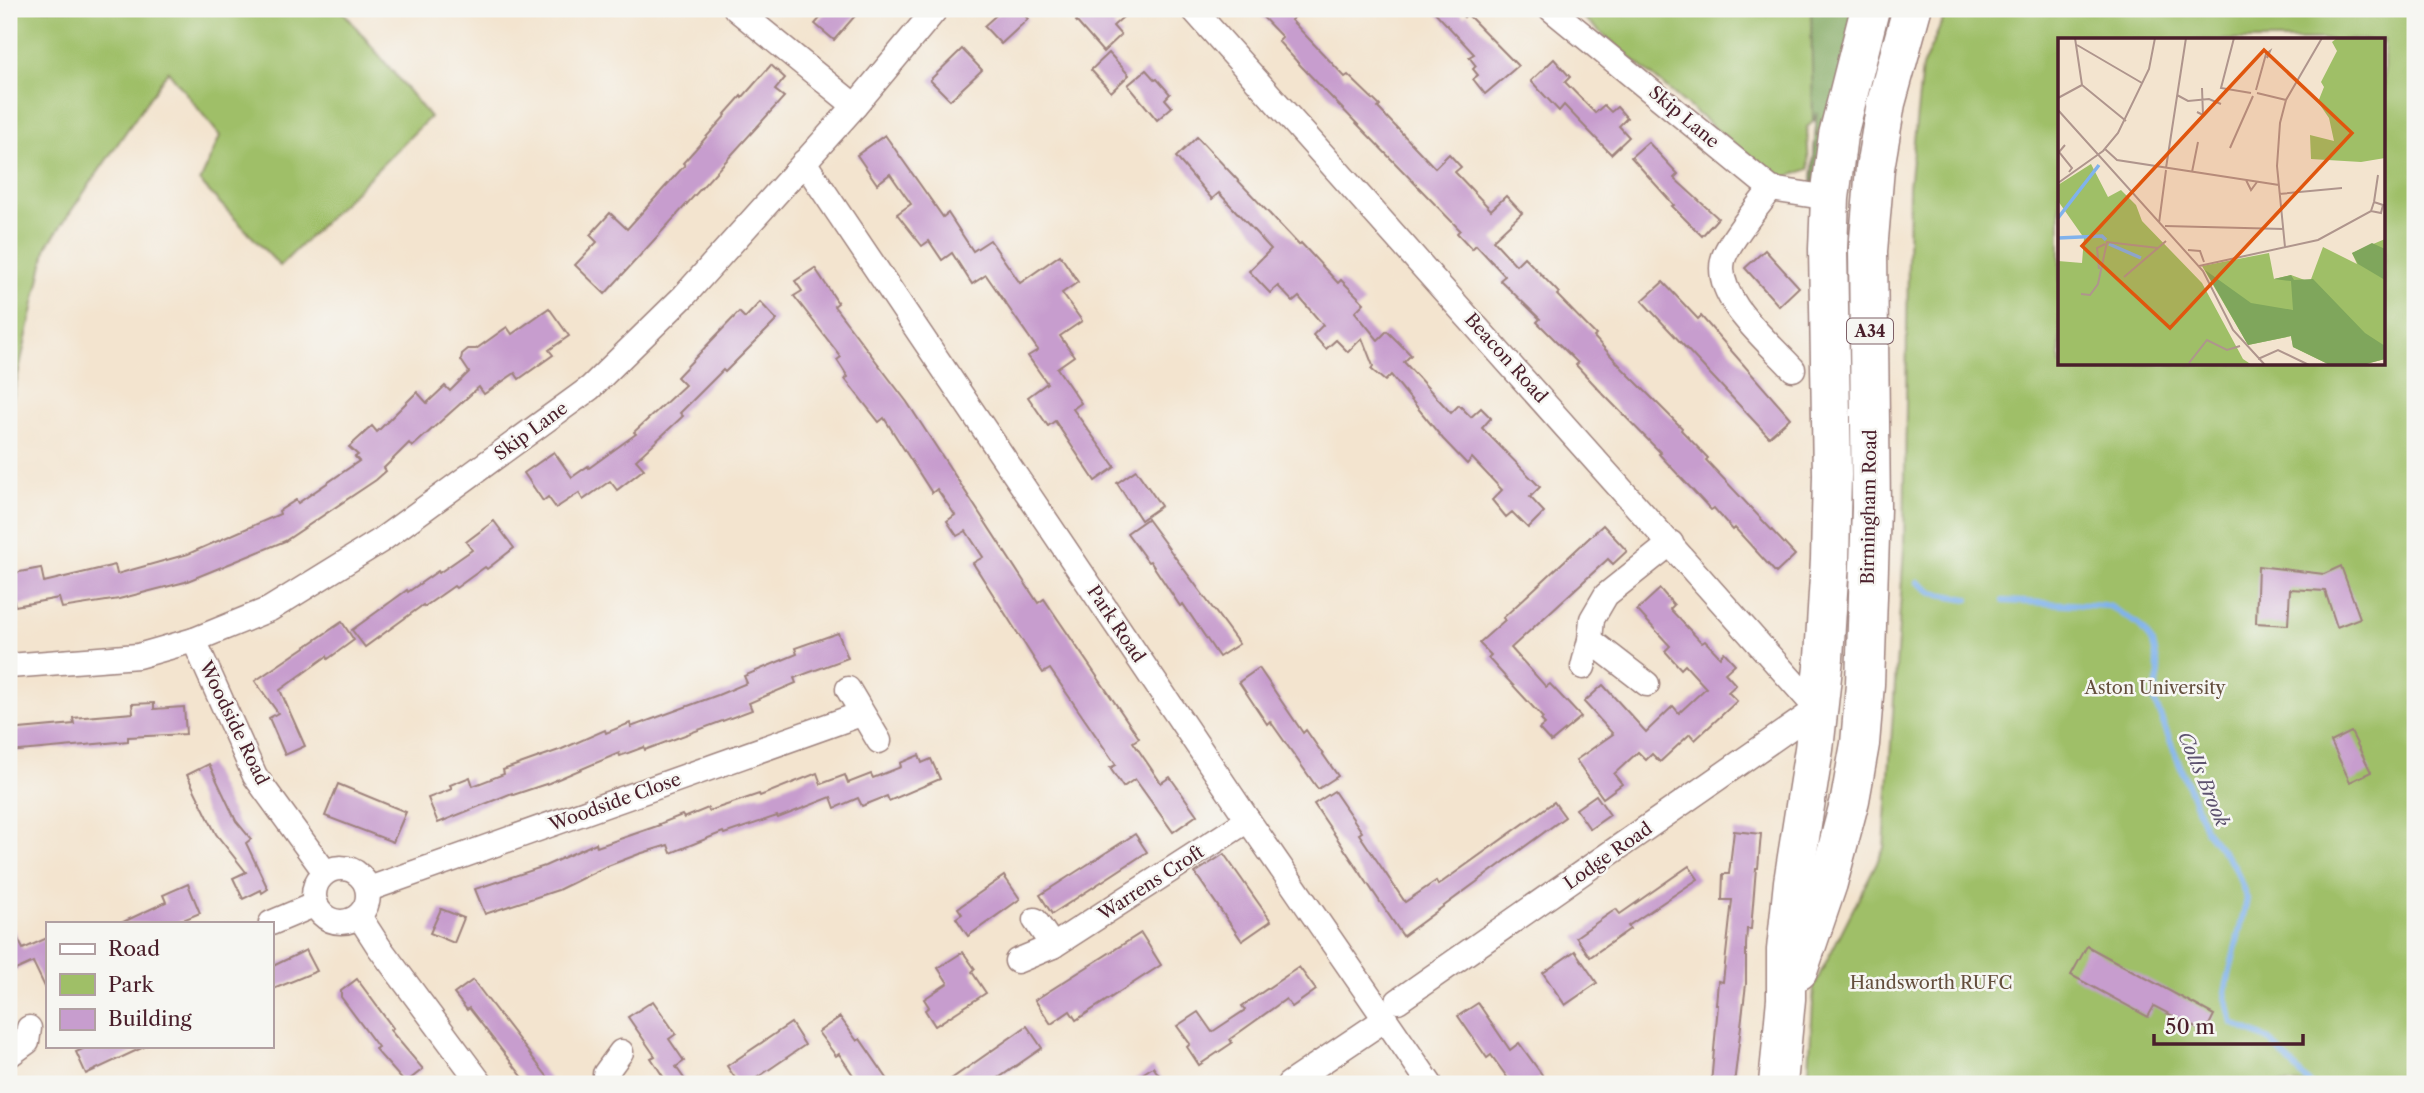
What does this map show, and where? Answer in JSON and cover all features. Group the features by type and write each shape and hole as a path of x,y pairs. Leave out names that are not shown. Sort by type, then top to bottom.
{"highway":[{"name":"Birmingham Road","path":"1778,1084 1787,999 1786,950 1793,883 1824,658 1832,475 1828,249 1830,198 1838,135 1870,9"},
{"name":"Birmingham Road","path":"1787,999 1805,955 1828,883 1850,800 1858,754 1866,657 1871,508 1868,251 1875,168 1886,103 1912,9"},
{"path":"1824,658 1866,657"},
{"path":"1812,756 1858,754"}],"street":[{"path":"736,9 855,106"},
{"name":"Skip Lane","path":"9,666 138,656 194,640 270,609 380,541 590,388 684,296 855,106 936,9"},
{"name":"Beacon Road","path":"1193,9 1817,709"},
{"name":"Skip Lane","path":"1551,9 1771,189"},
{"name":"Park Road","path":"804,162 1248,820 1391,1010 1430,1084"},
{"path":"1793,369 1732,304 1724,284 1723,260 1732,242 1771,189 1830,198"},
{"path":"1583,667 1592,619 1606,595 1671,543"},
{"name":"Woodside Road","path":"194,640 255,776 325,872"},
{"path":"1590,640 1647,685"},
{"path":"848,688 879,741"},
{"name":"Lodge Road","path":"1289,1084 1817,709"},
{"name":"Woodside Close","path":"369,889 861,714"},
{"name":"Warrens Croft","path":"1017,961 1053,946 1248,820"},
{"path":"336,868 355,870 363,878 369,889 368,903 359,916 348,922 335,922 326,918 316,904 314,894 318,880 325,872 336,868"},
{"path":"273,922 316,904"},
{"path":"359,916 481,1084"},
{"path":"1035,920 1053,946"},
{"path":"9,1055 27,1042 28,1022"},
{"path":"612,1084 605,1074 621,1052"}],"green space":[{"path":"9,9 341,9 430,117 280,266 200,182 220,136 168,71 47,246 9,414"},
{"path":"1573,9 1864,9 1811,197 1817,113 1807,127 1809,169 1784,178 1732,143"},
{"path":"1811,9 1864,9 1811,197 1817,113 1813,122"},
{"name":"Aston University","path":"1948,9 2415,9 2415,1081 2411,1084 1808,1084 1814,986 1884,848 1904,548 1909,187 1922,67"}],"building":[{"path":"828,9 861,9 834,40 815,24"},
{"path":"1003,9 1019,9 1028,19 1001,44 984,26"},
{"path":"1090,9 1132,9 1113,26 1121,35 1103,52 1076,21"},
{"path":"1255,9 1303,9 1291,20 1345,77 1348,75 1380,106 1378,108 1435,168 1449,154 1461,167 1455,172 1491,210 1506,196 1522,213 1493,240 1516,265 1524,257 1559,293 1557,295 1596,335 1594,337 1682,428 1708,458 1706,460 1795,555 1776,573 1735,528 1733,530 1714,508 1711,510 1659,454 1661,453 1576,365 1578,363 1537,322 1540,319 1500,280 1505,276 1476,245 1472,249 1457,233 1460,230 1278,41 1282,37"},
{"path":"1432,9 1456,9 1464,17 1467,14 1518,66 1485,94 1473,79 1478,75 1473,69 1476,66 1469,57 1474,54"},
{"path":"962,49 982,70 950,100 930,80"},
{"path":"1109,53 1129,75 1111,92 1091,70"},
{"path":"1554,59 1570,77 1565,82 1595,113 1604,105 1611,112 1617,107 1627,118 1619,126 1629,137 1611,154 1564,105 1559,111 1531,81"},
{"path":"771,65 785,78 775,90 784,97 605,294 575,265 597,242 590,235 610,213 627,229 685,165 683,163 725,114"},
{"path":"1146,70 1170,94 1165,99 1172,107 1157,120 1128,85"},
{"path":"885,135 943,217 948,213 973,251 990,240 1020,283 1060,255 1078,282 1062,293 1082,321 1060,336 1074,356 1057,368 1081,403 1073,409 1115,467 1095,481 1055,421 1048,426 1028,397 1047,383 1028,356 1038,350 986,275 972,284 952,253 942,260 929,241 922,246 897,214 911,204 890,174 877,184 857,155"},
{"path":"1197,137 1299,245 1301,243 1338,283 1341,280 1364,303 1355,312 1378,340 1387,331 1411,355 1404,362 1451,413 1459,405 1471,417 1481,408 1491,418 1482,428 1540,487 1530,497 1544,512 1528,528 1512,512 1506,517 1492,500 1502,490 1472,458 1467,464 1391,375 1385,381 1371,369 1373,366 1362,338 1348,352 1336,340 1326,349 1313,335 1323,325 1299,297 1293,302 1278,286 1270,293 1249,271 1271,249 1219,193 1212,199 1176,157"},
{"path":"1648,142 1678,174 1674,178 1718,218 1702,236 1672,206 1674,205 1631,157"},
{"path":"1765,250 1799,287 1779,306 1745,268"},
{"path":"815,268 838,303 834,306 907,402 1038,603 1044,599 1139,738 1133,742 1161,783 1170,777 1197,815 1173,832 1135,779 1123,787 1110,768 1116,765 1050,669 1043,673 973,563 983,557 966,531 957,536 947,521 955,515 937,489 932,493 884,418 879,422 845,379 848,377 837,360 841,357 794,296 802,291 795,281"},
{"path":"1663,282 1698,319 1701,316 1790,418 1769,437 1642,301"},
{"path":"760,302 777,320 725,372 723,370 680,413 683,416 636,460 644,469 617,490 610,481 583,500 579,493 556,508 548,497 543,501 524,473 554,452 572,477 636,434 634,432 685,385 677,377 739,312 745,318"},
{"path":"549,308 569,336 549,350 553,355 519,379 515,373 484,394 479,387 412,447 409,443 376,480 285,541 185,582 119,599 62,608 59,598 15,606 9,574 41,568 44,582 115,565 117,574 188,554 280,514 279,511 296,500 298,503 359,461 355,457 358,455 349,447 372,426 377,432 417,392 427,403 445,386 450,391 469,372 461,360 462,354 468,349 476,349 507,327 512,334"},
{"path":"1136,470 1161,506 1141,520 1117,483"},
{"path":"1147,519 1239,644 1219,657 1183,604 1180,606 1150,561 1148,562 1127,533"},
{"path":"494,521 514,548 487,569 485,567 456,588 454,586 424,607 423,605 365,647 352,630 407,590 408,592 438,571 439,573 472,550 466,542"},
{"path":"1603,525 1627,551 1613,564 1608,559 1511,648 1546,687 1550,684 1581,717 1551,742 1539,729 1545,724 1541,720 1543,718 1488,658 1491,655 1479,643"},
{"path":"2258,566 2324,574 2341,566 2360,618 2337,627 2325,591 2290,589 2288,625 2256,623"},
{"path":"1660,589 1674,605 1670,609 1702,643 1705,641 1720,657 1724,652 1735,664 1725,673 1736,685 1728,692 1737,701 1695,740 1690,734 1660,762 1652,754 1646,760 1638,752 1614,774 1622,784 1603,798 1576,760 1613,734 1584,702 1603,685 1646,732 1673,706 1679,713 1706,688 1685,665 1681,669 1665,651 1670,646 1637,610"},
{"path":"342,622 354,640 280,690 305,746 285,755 269,718 278,713 255,681"},
{"path":"838,633 848,658 794,678 796,683 749,703 752,710 645,750 644,747 620,756 619,753 549,783 513,795 512,793 438,823 428,798 452,789 450,785 470,777 473,786 504,774 503,770 605,730 606,733 630,723 631,727 718,695 747,683 744,676 797,654 795,648"},
{"path":"1259,668 1303,733 1306,730 1338,776 1318,789 1270,721 1267,724 1239,682"},
{"path":"154,703 154,709 184,707 186,734 128,737 128,741 9,752 9,730 74,724 73,718 133,713 132,704"},
{"path":"2351,732 2371,772 2350,782 2331,742"},
{"path":"919,755 922,763 931,759 940,779 889,801 887,796 862,806 858,798 835,808 831,797 778,818 777,816 724,834 723,832 671,853 668,845 639,854 558,890 485,914 475,889 545,866 596,843 597,847 682,815 684,818 708,808 709,811 759,794 760,796 817,773 821,784 845,775 848,783 871,774 873,778 901,767 900,763"},
{"path":"209,764 236,821 251,839 246,843 268,889 262,893 261,890 243,899 233,878 246,872 216,834 187,775"},
{"path":"338,784 406,812 393,842 325,816"},
{"path":"1334,791 1362,832 1359,834 1405,902 1436,881 1438,885 1554,802 1565,817 1403,936 1314,804"},
{"path":"1596,795 1610,815 1590,829 1576,809"},
{"path":"1734,831 1761,834 1758,868 1751,929 1747,929 1746,984 1734,1084 1711,1084 1718,981 1723,982 1732,900 1722,900 1723,874 1729,874"},
{"path":"1135,834 1147,852 1052,914 1040,895"},
{"path":"1224,854 1271,921 1242,941 1195,873"},
{"path":"1689,866 1698,879 1628,926 1630,929 1590,957 1576,937 1616,909 1620,914"},
{"path":"1004,876 1020,899 968,936 956,918 962,914 958,908"},
{"path":"188,884 200,913 178,922 123,922 166,902 163,895"},
{"path":"441,909 464,918 454,943 430,933"},
{"path":"9,921 23,949 46,938 46,989 33,962 9,973"},
{"path":"1141,933 1161,965 1076,1020 1070,1011 1051,1024 1035,1000"},
{"path":"2087,946 2214,1015 2205,1033 2154,1006 2148,1017 2071,975"},
{"path":"306,950 317,971 273,989 273,966"},
{"path":"1575,951 1597,983 1565,1005 1543,973"},
{"path":"963,952 975,969 972,972 986,993 935,1026 925,1010 929,1007 924,999 948,983 938,968"},
{"path":"1299,967 1316,990 1292,1007 1286,999 1230,1039 1232,1043 1199,1065 1187,1047 1190,1044 1177,1026 1198,1012 1212,1032 1245,1010 1242,1006"},
{"path":"357,979 393,1028 390,1030 423,1069 405,1083 375,1049 378,1047 341,997 341,991"},
{"path":"473,980 553,1084 528,1084 469,1008 467,1010 454,994"},
{"path":"653,1001 676,1034 669,1039 684,1061 676,1067 688,1084 668,1084 651,1058 655,1056 628,1017"},
{"path":"1478,1003 1510,1050 1519,1043 1543,1076 1532,1084 1512,1084 1491,1055 1487,1058 1458,1016"},
{"path":"840,1017 857,1041 860,1039 891,1084 859,1084 839,1054 836,1056 818,1032"},
{"path":"791,1023 805,1045 748,1084 739,1084 727,1066"},
{"path":"1027,1026 1042,1048 990,1084 944,1084"},
{"path":"85,1048 142,1048 86,1074 76,1052"},
{"path":"1153,1067 1166,1084 1127,1084"}],"waterway":[{"name":"Colls Brook","path":"1918,582 1933,593 1968,599"},
{"name":"Colls Brook","path":"2003,601 2109,606 2138,624 2153,643 2159,673 2154,700 2206,831 2235,867 2247,899 2225,992 2232,1023 2269,1040 2310,1084"}],"park label":[{"name":"Handsworth RUFC","path":"1931,983"}]}
